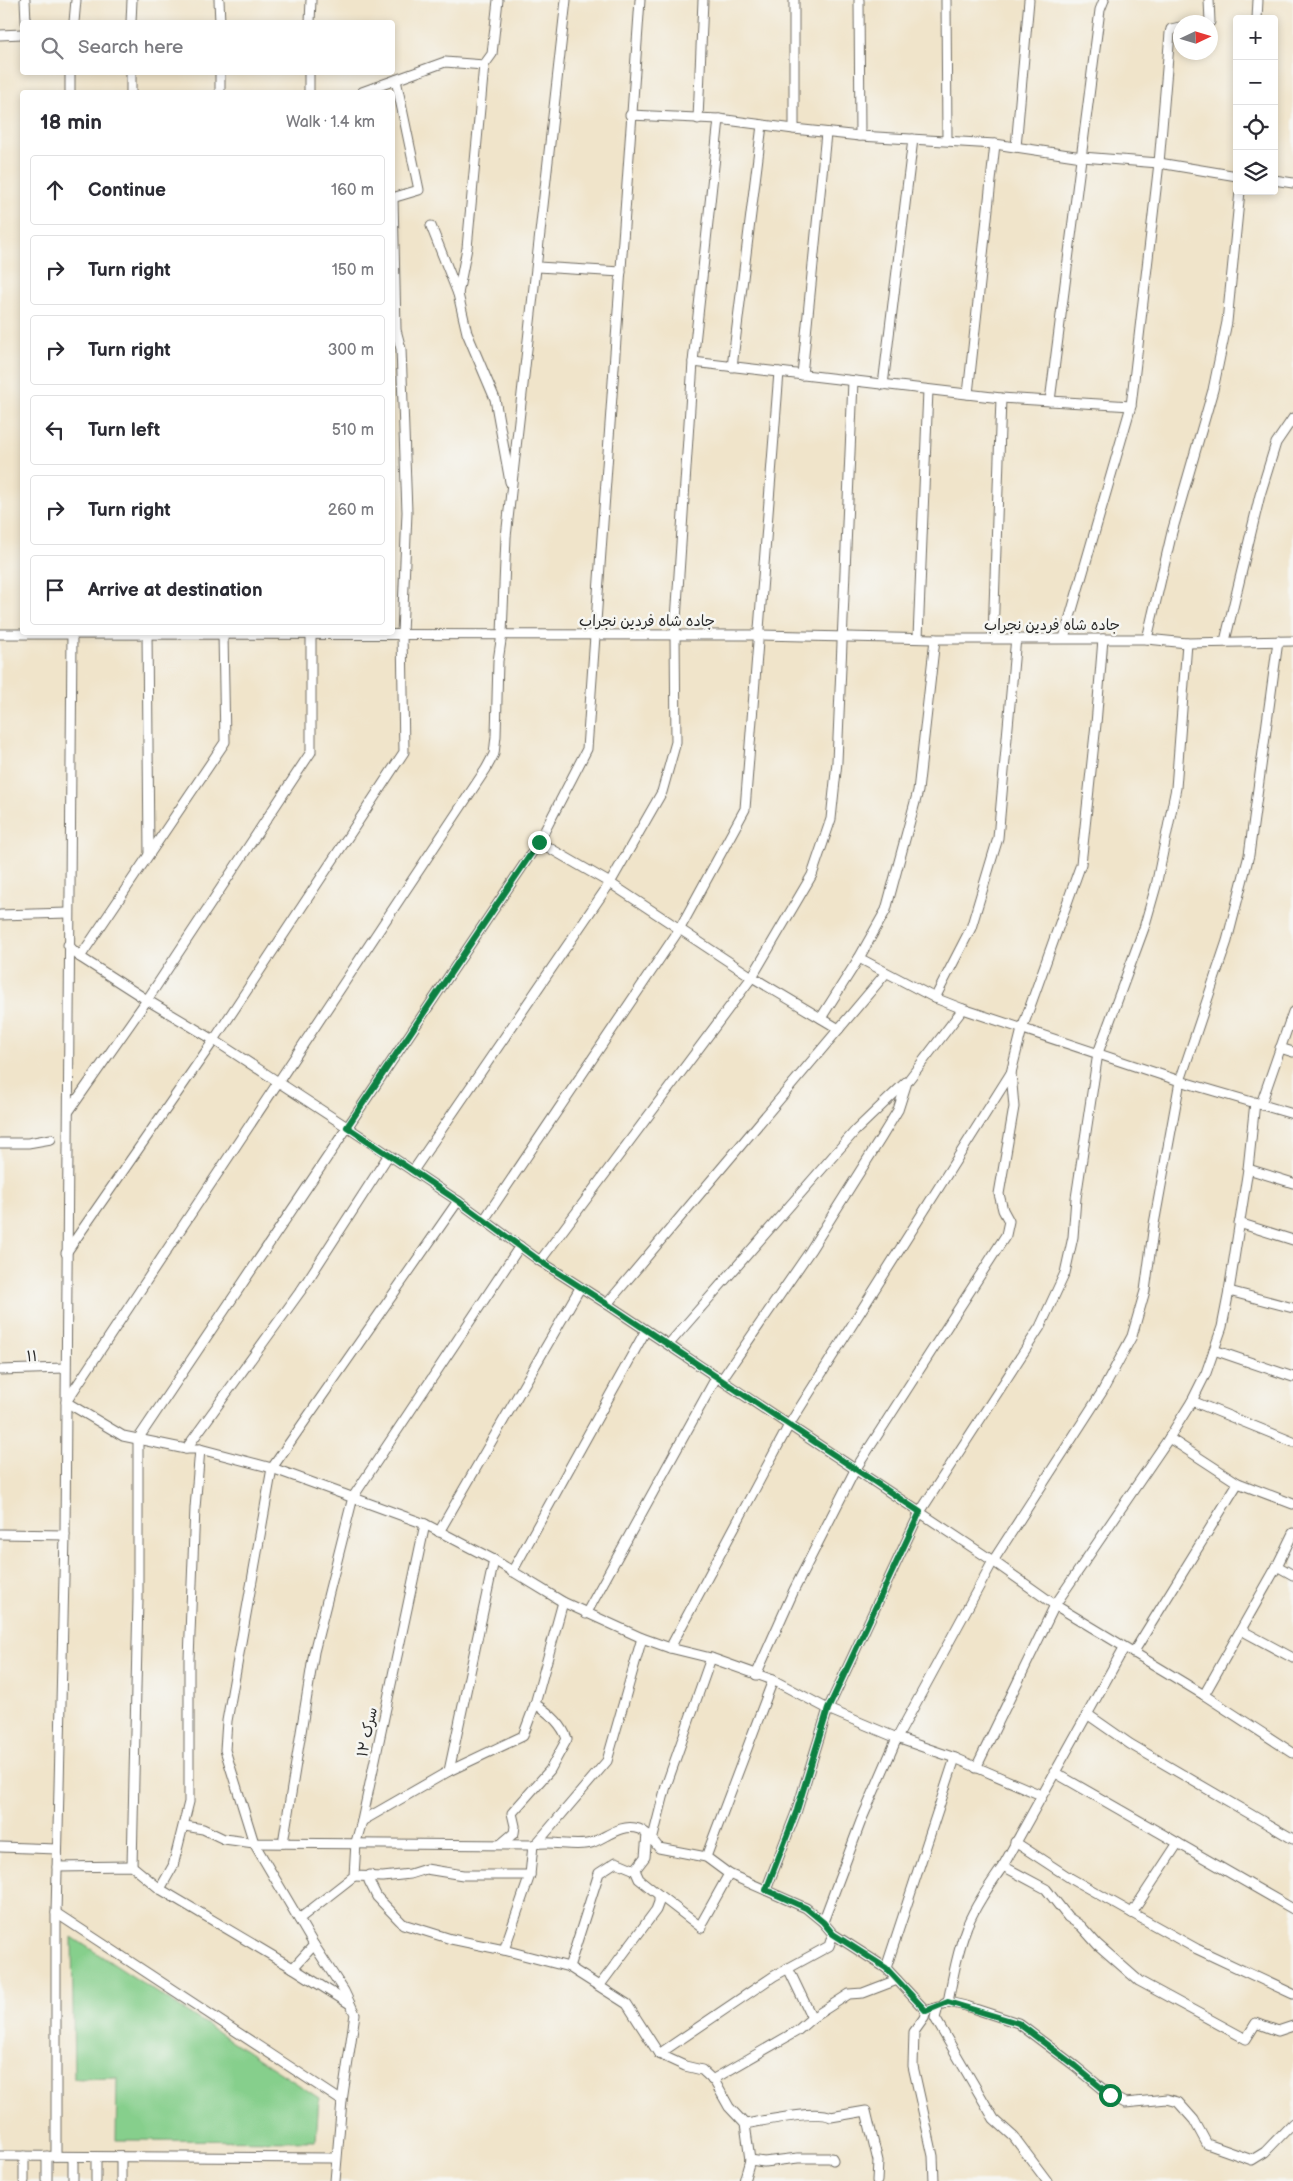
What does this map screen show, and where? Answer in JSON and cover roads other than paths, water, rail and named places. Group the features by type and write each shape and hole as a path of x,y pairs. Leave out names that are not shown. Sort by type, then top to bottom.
{"street":[{"path":"25,0 26,20"},
{"path":"74,20 76,0"},
{"path":"131,20 132,0"},
{"path":"219,0 220,20"},
{"path":"310,20 311,0"},
{"path":"458,294 467,248 484,65 492,54 498,0"},
{"path":"66,1402 481,778 494,754 506,537 538,267 566,0"},
{"path":"132,1866 138,1599 138,1439 539,842 587,749 630,115 640,0"},
{"path":"698,119 703,0"},
{"path":"794,0 794,130"},
{"path":"859,0 860,136"},
{"path":"946,0 947,140"},
{"path":"1016,147 1029,0"},
{"path":"1050,401 1100,10 1104,0"},
{"path":"1210,0 1210,15"},
{"path":"1257,15 1258,0"},
{"path":"1064,638 1131,406 1159,163 1170,33 1173,29"},
{"path":"0,35 20,34"},
{"path":"368,90 445,62 484,65"},
{"path":"70,75 70,90"},
{"path":"131,75 131,90"},
{"path":"220,75 220,90"},
{"path":"309,75 309,90"},
{"path":"395,197 419,190 396,80"},
{"path":"630,115 719,119 794,130 860,136 995,144 1082,157 1159,163 1233,175"},
{"path":"413,1171 610,884 662,792 676,742 675,635 693,362 719,119"},
{"path":"732,367 762,125"},
{"path":"802,375 826,132"},
{"path":"883,385 914,139"},
{"path":"968,394 995,144"},
{"path":"1278,181 1293,183"},
{"path":"1147,639 1172,532 1212,390 1227,322 1240,195"},
{"path":"431,226 458,294 467,333 495,399 512,492"},
{"path":"538,267 620,272"},
{"path":"66,1253 214,1040 404,752 402,634 407,512 401,350 396,330 395,286"},
{"path":"693,362 1001,398 1131,406"},
{"path":"484,1220 679,930 746,809 779,372"},
{"path":"540,1261 752,977 812,874 831,819 837,762 853,381"},
{"path":"918,638 928,390"},
{"path":"993,638 1001,398"},
{"path":"1225,641 1262,486 1276,443 1293,418"},
{"name":"جاده شاه فردین نجراب","path":"0,634 20,634"},
{"name":"جاده شاه فردین نجراب","path":"395,634 760,635 935,639 1064,638 1147,639 1187,643 1293,641"},
{"path":"47,2181 52,2156 65,1535 66,1253 69,1111 68,914 72,635"},
{"path":"147,635 148,854"},
{"path":"80,957 225,742 227,635"},
{"path":"69,1111 147,1000 311,752 311,635"},
{"path":"935,998 971,928 998,838 1016,638"},
{"path":"821,1018 859,958 886,910 918,791 935,639"},
{"path":"670,1648 789,1425 1011,1073 1022,1029 1080,864 1096,724 1103,639"},
{"path":"823,1922 861,1821 897,1738 993,1561 1102,1392 1132,1336 1145,1291 1154,1224 1180,1081 1227,941 1248,855 1278,641"},
{"path":"766,1890 797,1810 828,1709 920,1512 1040,1327 1064,1273 1073,1237 1076,1198 1098,1053 1144,928 1156,886 1176,788 1187,643"},
{"path":"539,842 610,884 752,977 839,1029"},
{"path":"0,915 68,914"},
{"path":"68,945 80,957 214,1040 458,1201 540,1261 669,1344 993,1561 1055,1605 1293,1753"},
{"path":"859,958 935,998 963,1010 1180,1081 1293,1114"},
{"path":"607,1304 886,973"},
{"path":"669,1344 854,1130 906,1082 963,1010"},
{"path":"976,1768 1055,1605 1170,1438 1206,1373 1222,1327 1229,1291 1258,1103 1293,1012"},
{"path":"1280,1048 1293,1052"},
{"path":"756,1675 794,1590 855,1470 1006,1235 1009,1221 1002,1210 999,1194 1014,1106 1011,1073"},
{"path":"586,1614 719,1378 810,1251 898,1110 906,1082"},
{"path":"0,1143 28,1143 51,1140"},
{"path":"186,1449 302,1289 388,1156"},
{"path":"1248,1169 1293,1183"},
{"path":"335,2181 342,2101 355,2014 351,2004 298,1919 254,1843 225,1750 226,1730 272,1468 458,1201"},
{"path":"1239,1223 1293,1240"},
{"path":"283,1843 314,1652 353,1497 520,1246"},
{"path":"439,1532 580,1288"},
{"path":"1229,1291 1293,1308"},
{"path":"512,1572 646,1330"},
{"path":"1214,1350 1293,1377"},
{"name":"۱۱","path":"0,1370 65,1368"},
{"path":"1192,1401 1293,1442"},
{"path":"66,1402 123,1436 186,1449 200,1450 272,1468 425,1524 494,1560 586,1614 670,1648 711,1658 773,1680 828,1709 897,1738 956,1758 1041,1796"},
{"path":"1170,1438 1238,1483 1293,1504"},
{"path":"160,1889 173,1866 185,1826 189,1802 189,1659 195,1508 200,1450"},
{"path":"1134,1653 1238,1483"},
{"name":"سرک ۱۲","path":"354,1876 356,1842 425,1524"},
{"path":"1204,1696 1277,1566 1293,1533"},
{"path":"0,1534 65,1535"},
{"path":"449,1770 494,1560"},
{"path":"1277,1566 1293,1574"},
{"path":"362,1821 449,1770 523,1736 535,1704 564,1602"},
{"path":"1241,1630 1293,1658"},
{"path":"504,1950 530,1875 535,1844 607,1760 642,1638"},
{"path":"948,2002 967,1926 982,1896 1003,1866 1124,1648"},
{"path":"635,1870 645,1858 666,1786 711,1658"},
{"path":"706,1858 773,1680"},
{"path":"501,1844 514,1833 515,1826 512,1813 550,1770 567,1739 564,1730 547,1711 535,1704"},
{"path":"1087,1714 1130,1744 1293,1839"},
{"path":"886,1968 956,1758"},
{"path":"1054,1772 1293,1909"},
{"path":"185,1826 203,1829 224,1840 254,1843 356,1842 562,1845 591,1843 615,1830 638,1828 650,1837 659,1848 706,1858 729,1874 806,1908 823,1922 833,1934 886,1968 926,2011"},
{"path":"1015,1842 1070,1878 1197,1949 1293,1994"},
{"path":"1132,1913 1178,1843"},
{"path":"0,1847 57,1849"},
{"path":"569,1967 599,1872 616,1862 635,1870 639,1879 701,1927 729,1874"},
{"path":"57,1867 132,1866 160,1889 351,2004"},
{"path":"1003,1866 1046,1889 1068,1917 1081,1926 1097,1944 1139,1981 1246,2039 1256,2023 1278,2031 1293,2026"},
{"path":"298,1919 354,1876 370,1875 383,1877 410,1874 426,1869 463,1875 530,1875"},
{"path":"370,1875 370,1881 377,1897 403,1924 451,1939 504,1950 569,1967 627,2004 659,2054 685,2066 702,2070 712,2080 729,2107 745,2124 750,2160 744,2181"},
{"path":"600,1985 656,1910 659,1895"},
{"path":"56,1913 342,2101"},
{"path":"659,2054 788,1968 829,1946 833,1934"},
{"path":"293,1968 314,1945"},
{"path":"788,1968 812,2018"},
{"path":"712,2080 797,2031 812,2018 849,1994 863,1993 897,1980"},
{"path":"926,2011 948,2002 1018,2023 1110,2095 1125,2102 1159,2099 1178,2102 1194,2120 1207,2144 1252,2160 1265,2152 1293,2123"},
{"path":"938,2007 935,2018 994,2119 1014,2137 1047,2181"},
{"path":"926,2011 924,2018 914,2032 913,2066 933,2156 934,2181"},
{"path":"745,2124 788,2117 826,2114 831,2117 866,2111 878,2161 878,2181"},
{"path":"0,2156 73,2158 96,2156 336,2158"},
{"path":"24,2156 24,2181"},
{"path":"96,2156 96,2181"},
{"path":"121,2157 121,2181"},
{"path":"73,2158 73,2181"},
{"path":"750,2160 764,2162 798,2158 832,2158 834,2160"}]}
